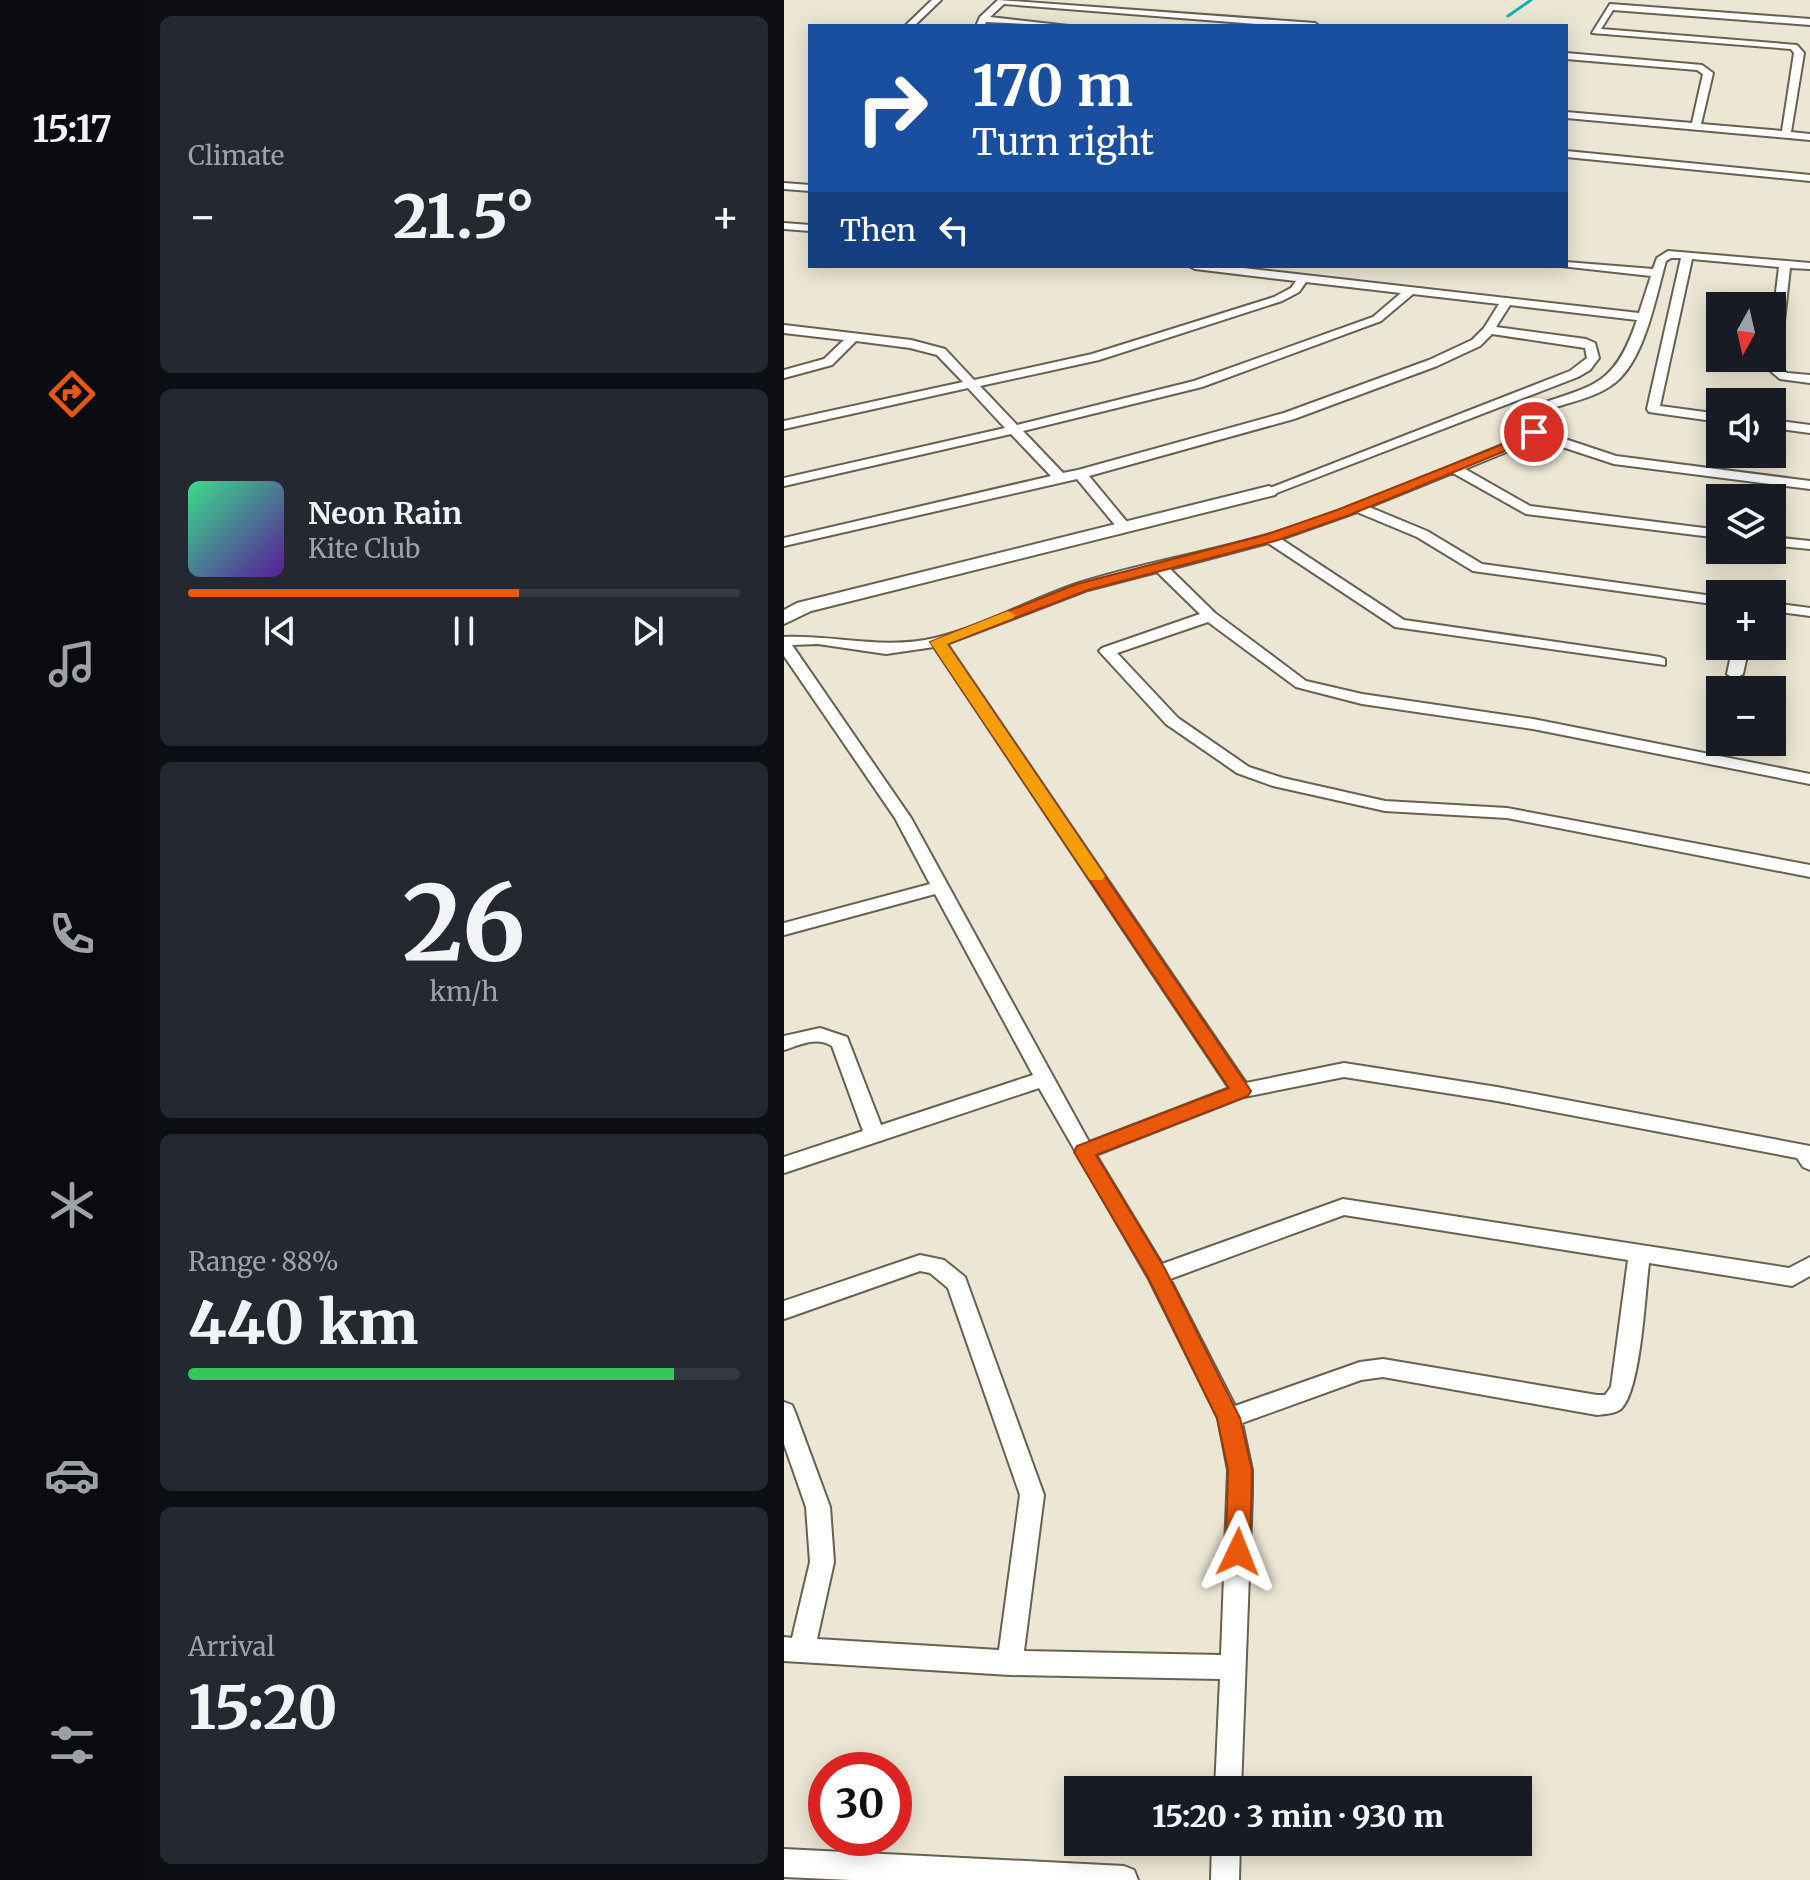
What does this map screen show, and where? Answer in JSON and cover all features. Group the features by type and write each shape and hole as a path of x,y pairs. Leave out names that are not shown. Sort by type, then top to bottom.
{"street":[{"path":"911,24 937,0"},
{"path":"991,0 1290,24"},
{"path":"982,22 1002,1"},
{"path":"1786,135 1799,53 1794,47 1595,31 1610,7 1810,22"},
{"path":"982,22 1024,24"},
{"path":"1568,56 1699,67 1708,73 1696,126"},
{"path":"1568,115 1810,137"},
{"path":"1568,154 1810,178"},
{"path":"784,186 808,188"},
{"path":"784,226 808,228"},
{"path":"1810,266 1668,254 1661,260 1643,317 1620,371 1611,379 1535,410 1534,432 1614,460 1810,485"},
{"path":"1688,254 1653,409 1706,416"},
{"path":"1785,264 1773,368 1784,376 1810,379"},
{"path":"1568,265 1657,273"},
{"path":"1210,268 1643,317"},
{"path":"784,425 1095,357 1288,295 1302,280"},
{"path":"784,482 1139,400 1298,350 1377,319 1410,291"},
{"path":"784,542 1080,474 1334,402 1470,347 1489,330 1506,302"},
{"path":"784,329 911,344 941,352 1060,478"},
{"path":"784,618 804,607 1269,491 1574,374 1593,358 1591,346 1582,342 1489,330"},
{"path":"784,374 828,362 853,337"},
{"path":"1786,426 1810,429"},
{"path":"1229,1776 1240,1470 1229,1418 1157,1275 1084,1152 903,818 784,643 818,640 886,649 938,642 1083,587 1270,538 1457,470 1538,435"},
{"path":"1457,470 1526,510 1706,532"},
{"path":"1080,474 1125,528"},
{"path":"1358,507 1422,534 1465,561 1486,570 1706,599"},
{"path":"1270,538 1400,624 1660,662"},
{"path":"1786,542 1810,545"},
{"path":"1158,565 1210,616 1301,684 1362,699 1533,724 1810,779"},
{"path":"1786,609 1810,612"},
{"path":"1210,616 1107,651 1172,721 1243,770 1279,782 1385,806 1507,813 1810,871"},
{"path":"938,642 1241,1091"},
{"path":"1735,674 1738,660"},
{"path":"784,929 939,887"},
{"path":"784,1043 818,1034 832,1035 840,1042 874,1133"},
{"path":"1084,1152 1241,1091 1344,1070 1497,1094 1804,1152 1810,1162"},
{"path":"784,1165 1044,1079"},
{"path":"1157,1275 1343,1207 1792,1277 1810,1265"},
{"path":"1229,1418 1360,1371 1383,1368 1597,1405 1611,1404 1622,1390 1640,1252"},
{"path":"784,1310 920,1263 936,1266 957,1283 1032,1495 1010,1663"},
{"path":"784,1412 818,1507 822,1562 793,1650 1010,1663 1233,1667"},
{"path":"1225,1880 1226,1856"},
{"path":"784,1863 985,1877 1124,1880"}],"waterway":[{"path":"1508,16 1531,0"}],"slow traffic":[{"path":"1008,615 938,642 1096,876"}],"route":[{"path":"1238,1552 1240,1470 1229,1418 1157,1275 1084,1152 1241,1091 938,642 1083,587 1270,538 1342,513 1457,470 1538,435 1534,432"}]}
